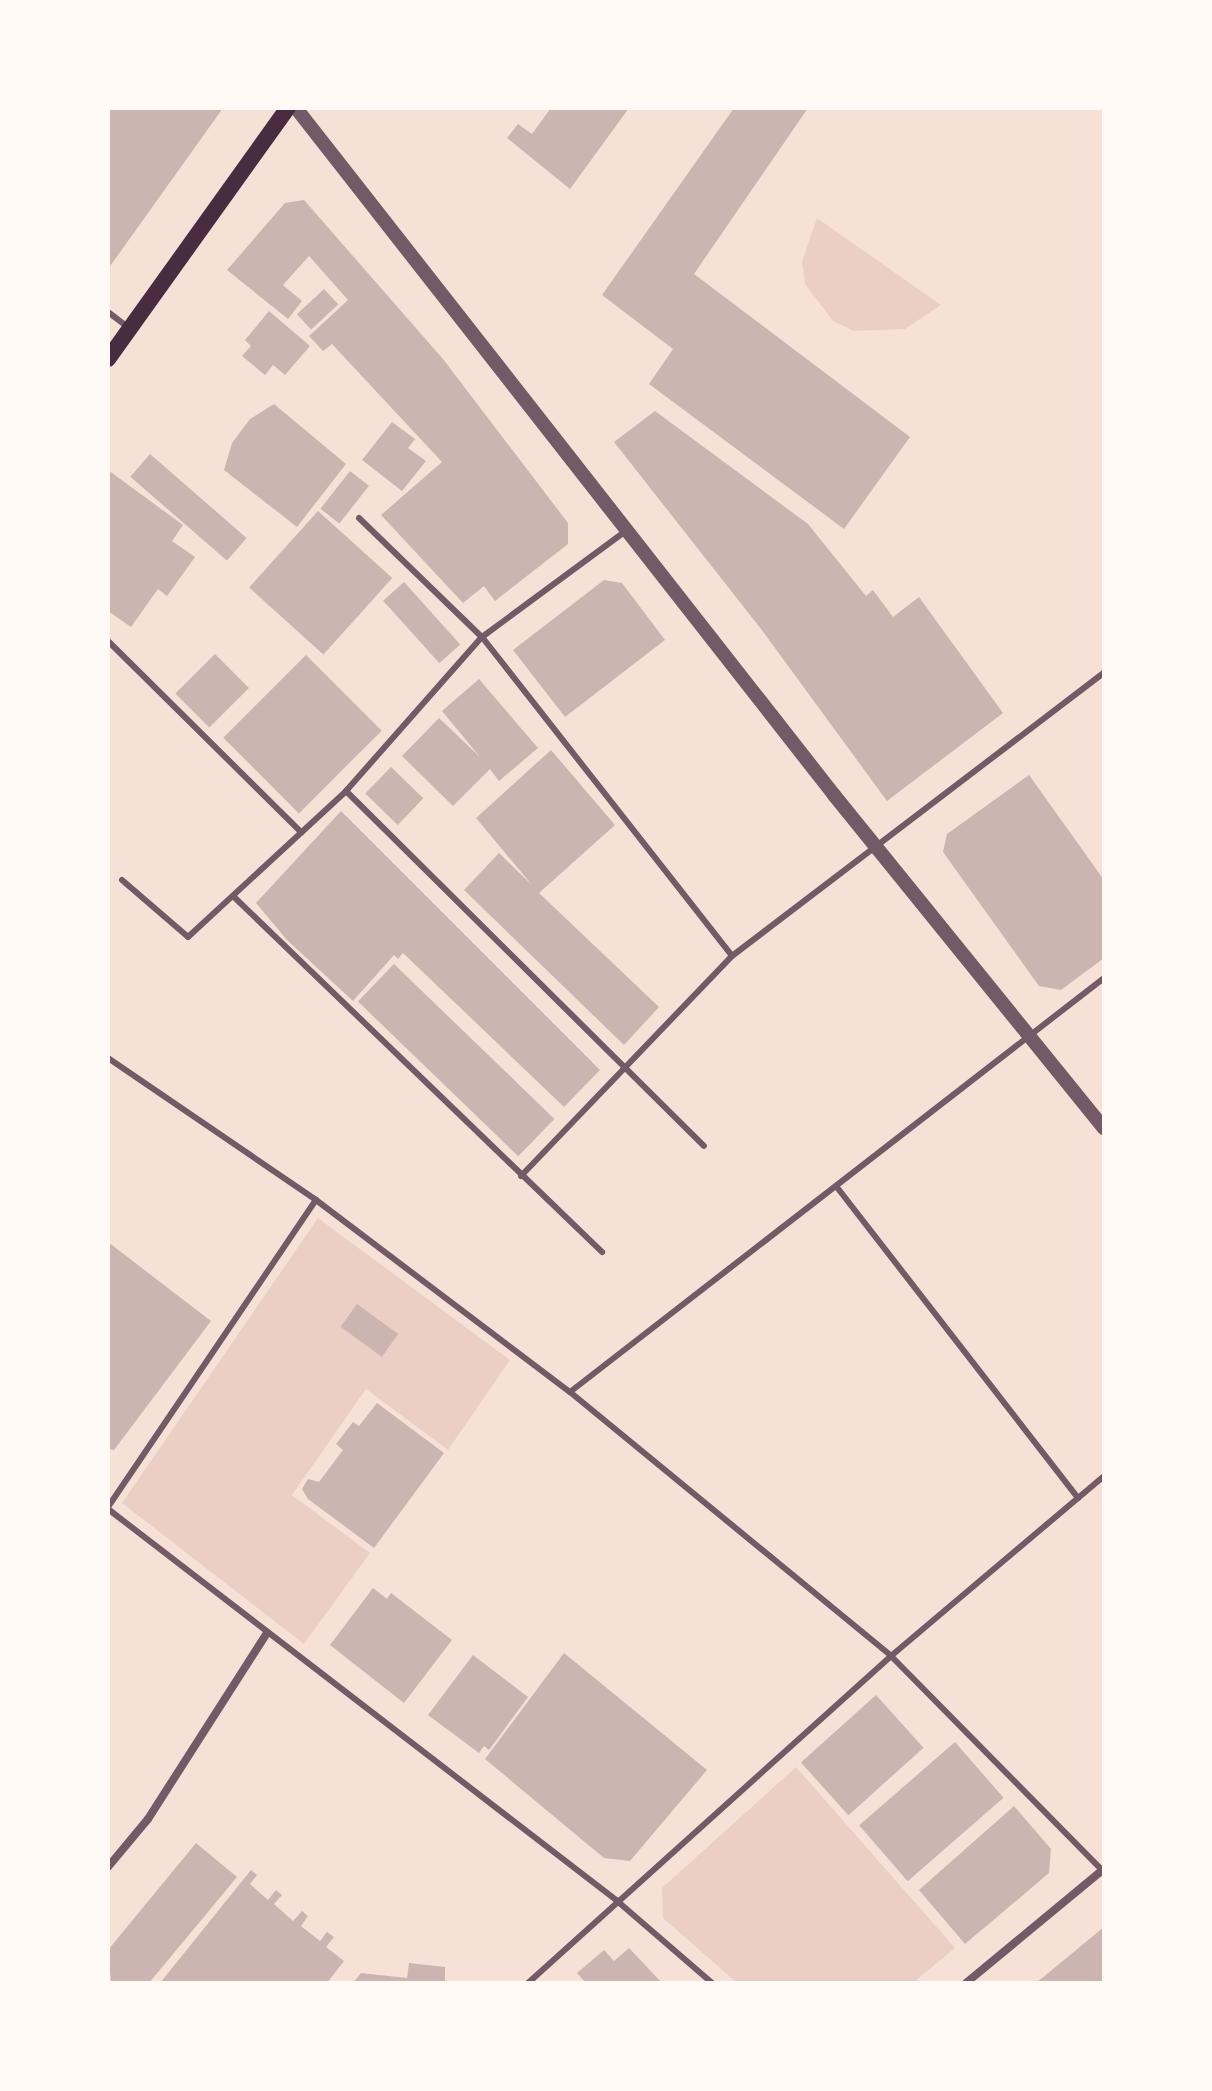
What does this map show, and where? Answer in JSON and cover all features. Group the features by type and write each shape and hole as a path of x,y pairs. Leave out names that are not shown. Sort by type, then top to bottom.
{"main road":[{"path":"108,359 288,108"}],"street":[{"path":"296,108 876,847 1104,1128"},
{"path":"108,1867 148,1819 267,1633"},
{"path":"966,1983 1103,1869"}],"lane":[{"path":"108,312 129,327"},
{"path":"359,518 482,637 586,763 732,956"},
{"path":"122,880 188,937 346,791 482,637 626,531"},
{"path":"108,641 301,832"},
{"path":"521,1176 732,956 1104,673"},
{"path":"346,791 704,1146"},
{"path":"233,896 602,1252"},
{"path":"570,1392 1104,978"},
{"path":"108,1058 316,1200 570,1392 891,1656 1103,1869"},
{"path":"836,1186 1078,1498"},
{"path":"316,1200 108,1508 616,1900 712,1983"},
{"path":"528,1983 616,1900 891,1656 1104,1476"}],"shaded area":[{"path":"817,218 941,305 905,329 854,331 833,321 805,284 802,262"},
{"path":"318,1218 510,1360 448,1450 366,1389 292,1495 370,1553 304,1644 122,1503"},
{"path":"796,1767 955,1948 913,1983 737,1983 663,1918 662,1888"}],"building":[{"path":"108,108 223,108 108,269"},
{"path":"551,108 629,108 570,189 507,138 518,124 532,134"},
{"path":"734,108 808,108 694,274 910,437 844,529 649,384 673,349 602,295"},
{"path":"304,200 443,359 568,523 568,544 495,601 484,586 463,603 381,515 442,462 332,344 323,351 309,336 348,300 309,256 283,285 302,301 288,319 227,270 285,203"},
{"path":"324,289 338,304 311,330 297,314"},
{"path":"269,311 310,346 285,375 273,365 265,375 242,356 251,346 245,340"},
{"path":"274,404 346,464 297,527 224,470 232,443 250,419"},
{"path":"655,411 808,524 866,596 873,590 893,617 919,597 1003,713 887,801 761,629 614,442"},
{"path":"392,422 415,439 408,448 426,461 402,491 362,460"},
{"path":"150,454 247,538 227,561 130,477"},
{"path":"108,470 183,525 172,541 195,557 167,596 158,589 131,627 108,611"},
{"path":"350,471 369,486 339,524 320,509"},
{"path":"318,511 392,578 323,654 249,588"},
{"path":"604,580 622,583 665,640 565,717 513,650"},
{"path":"404,582 460,644 439,663 383,601"},
{"path":"215,654 249,688 209,728 175,694"},
{"path":"306,655 382,731 299,813 223,738"},
{"path":"479,679 538,748 499,781 490,769 453,806 402,756 439,718 480,757 442,711"},
{"path":"551,750 615,825 539,893 659,1007 624,1045 464,890 499,853 532,885 476,818"},
{"path":"391,767 423,798 398,825 365,794"},
{"path":"1029,775 1104,880 1104,958 1061,990 1039,986 943,852 947,834"},
{"path":"341,811 600,1070 564,1107 403,953 398,959 394,955 353,1001 287,940 256,903"},
{"path":"394,964 554,1119 518,1156 358,1001"},
{"path":"108,1242 211,1321 114,1450 108,1449"},
{"path":"357,1304 398,1334 382,1357 341,1327"},
{"path":"377,1403 444,1453 374,1548 308,1499 302,1489 308,1479 319,1482 343,1450 336,1444 353,1422 359,1426"},
{"path":"373,1588 387,1599 391,1593 452,1640 404,1703 330,1645"},
{"path":"564,1653 707,1770 630,1861 604,1858 485,1759"},
{"path":"473,1655 528,1697 489,1750 484,1746 479,1753 428,1715"},
{"path":"876,1695 924,1748 848,1815 801,1763"},
{"path":"955,1742 1004,1798 908,1881 859,1825"},
{"path":"1014,1806 1051,1849 1049,1873 965,1944 919,1890"},
{"path":"196,1843 237,1877 149,1983 111,1983 108,1950"},
{"path":"251,1870 257,1875 250,1884 268,1900 276,1890 282,1895 274,1904 293,1921 302,1911 308,1916 301,1926 320,1941 327,1932 334,1937 326,1947 344,1961 327,1983 160,1983"},
{"path":"1104,1927 1104,1983 1036,1983"},
{"path":"629,1948 662,1983 586,1983 577,1973 604,1950 614,1961"},
{"path":"409,1963 445,1967 445,1983 353,1983 361,1973 407,1978"}]}
